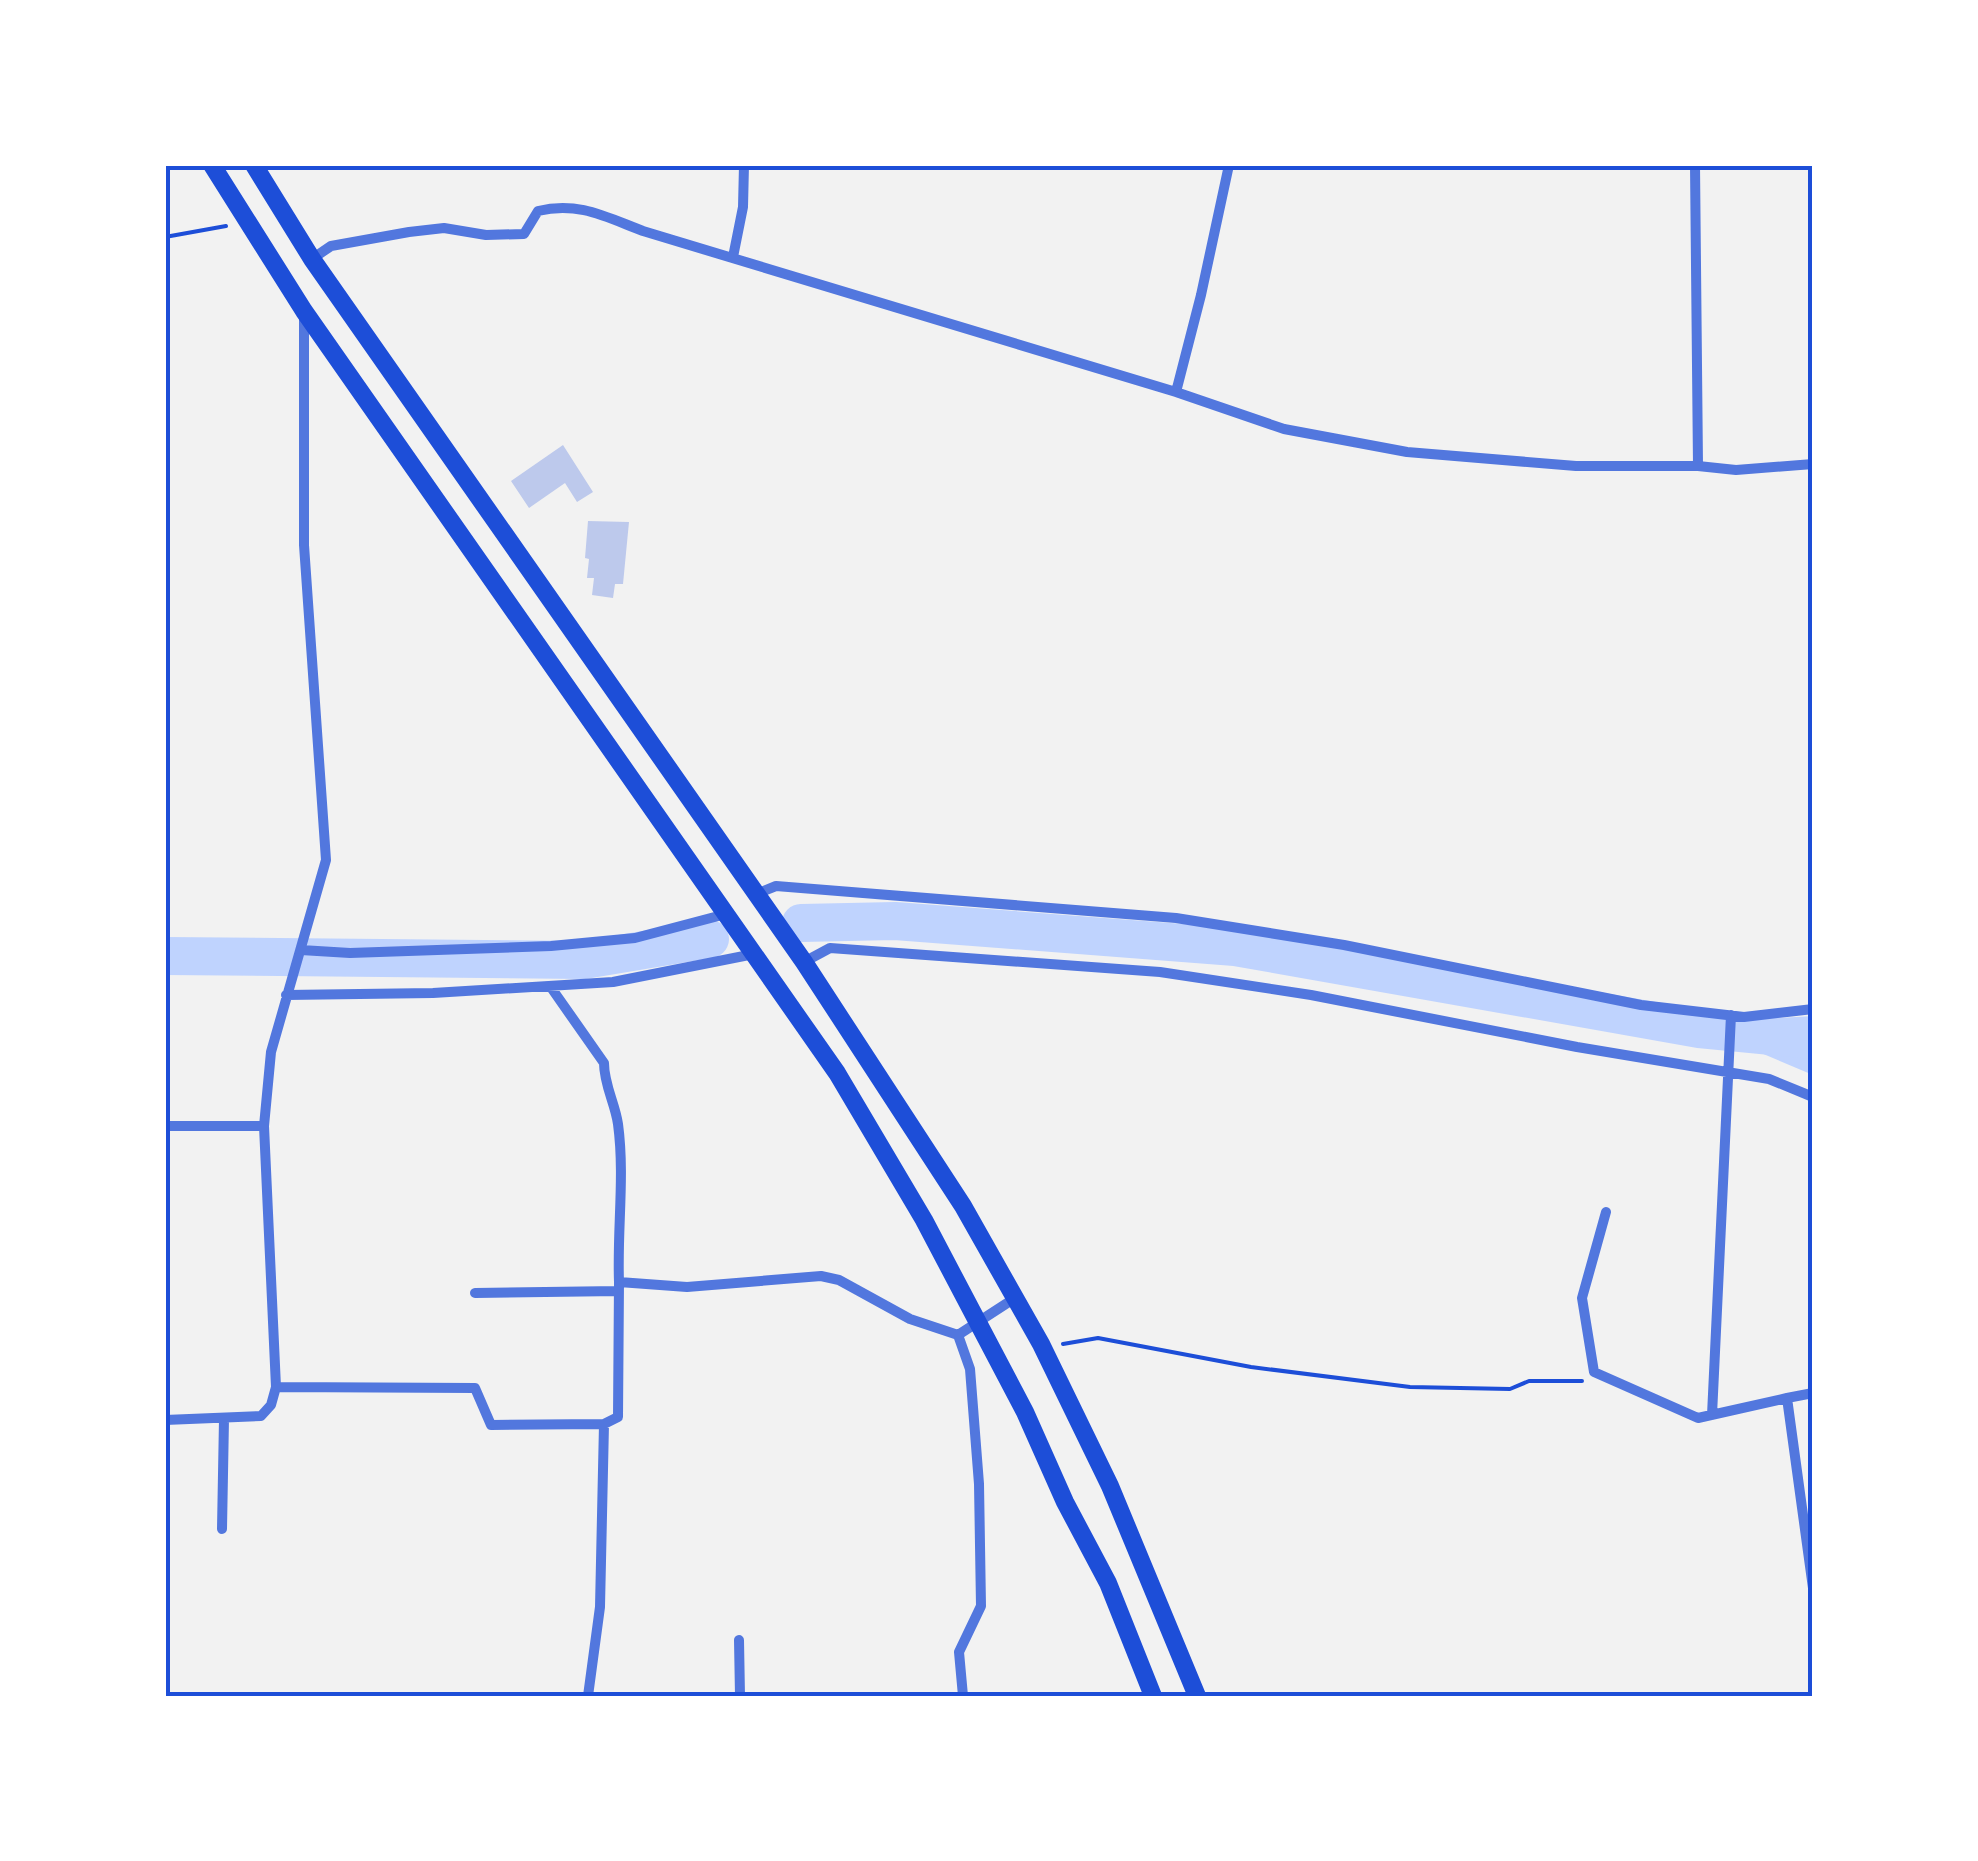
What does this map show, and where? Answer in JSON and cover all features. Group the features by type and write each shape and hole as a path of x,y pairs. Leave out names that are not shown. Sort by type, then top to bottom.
{"highway":[{"path":"212,165 304,311 837,1073 978,1321 1108,1583 1153,1696"},
{"path":"254,165 312,259 804,962 953,1191 1016,1298 1110,1486 1197,1696"}],"street":[{"path":"733,256 743,207 744,165"},
{"path":"1176,392 1229,165"},
{"path":"1695,165 1698,466"},
{"path":"312,259 331,246 409,232 444,228 486,235 524,234 538,211 561,206 585,210 1176,392 1284,430 1408,452 1576,466 1698,466 1736,470 1813,464"},
{"path":"165,1420 261,1416 271,1405 276,1387 264,1126 272,1052 326,860 304,546 304,311"},
{"path":"754,894 776,886 1176,918 1344,945 1640,1004 1744,1017 1813,1009"},
{"path":"301,950 350,953 551,946 634,938 726,914"},
{"path":"804,962 830,948 1160,972 1311,995 1577,1047 1769,1079 1813,1097"},
{"path":"286,995 433,993 613,982 754,954"},
{"path":"276,1387 475,1388 492,1425 604,1424 618,1417 618,1246 622,1225 618,1122 604,1076 604,1062 550,986"},
{"path":"1712,1414 1731,1015"},
{"path":"165,1126 264,1126"},
{"path":"1606,1212 1582,1298 1594,1372 1698,1418 1813,1394"},
{"path":"475,1293 687,1287 821,1276 839,1280 910,1319 958,1335"},
{"path":"958,1335 1016,1298"},
{"path":"958,1335 970,1369 979,1484 981,1606 959,1652 962,1696"},
{"path":"1786,1398 1813,1588"},
{"path":"222,1529 224,1419"},
{"path":"588,1696 600,1607 604,1424"},
{"path":"740,1640 740,1696"}],"path":[{"path":"165,238 245,222"},
{"path":"1056,1346 1098,1338 1251,1366 1449,1389 1510,1389 1530,1381 1548,1380 1581,1382 1594,1372"}],"water":[{"path":"1813,1016 1813,1075 1761,1053 1762,1019"}],"building":[{"path":"563,445 593,492 577,502 565,483 529,508 511,481"},
{"path":"588,521 629,522 623,584 615,584 613,598 592,595 594,578 587,578 589,559 585,558"}],"waterway":[{"path":"801,923 895,921 1235,947 1699,1029 1813,1040"},
{"path":"165,956 584,960 710,939"}]}
